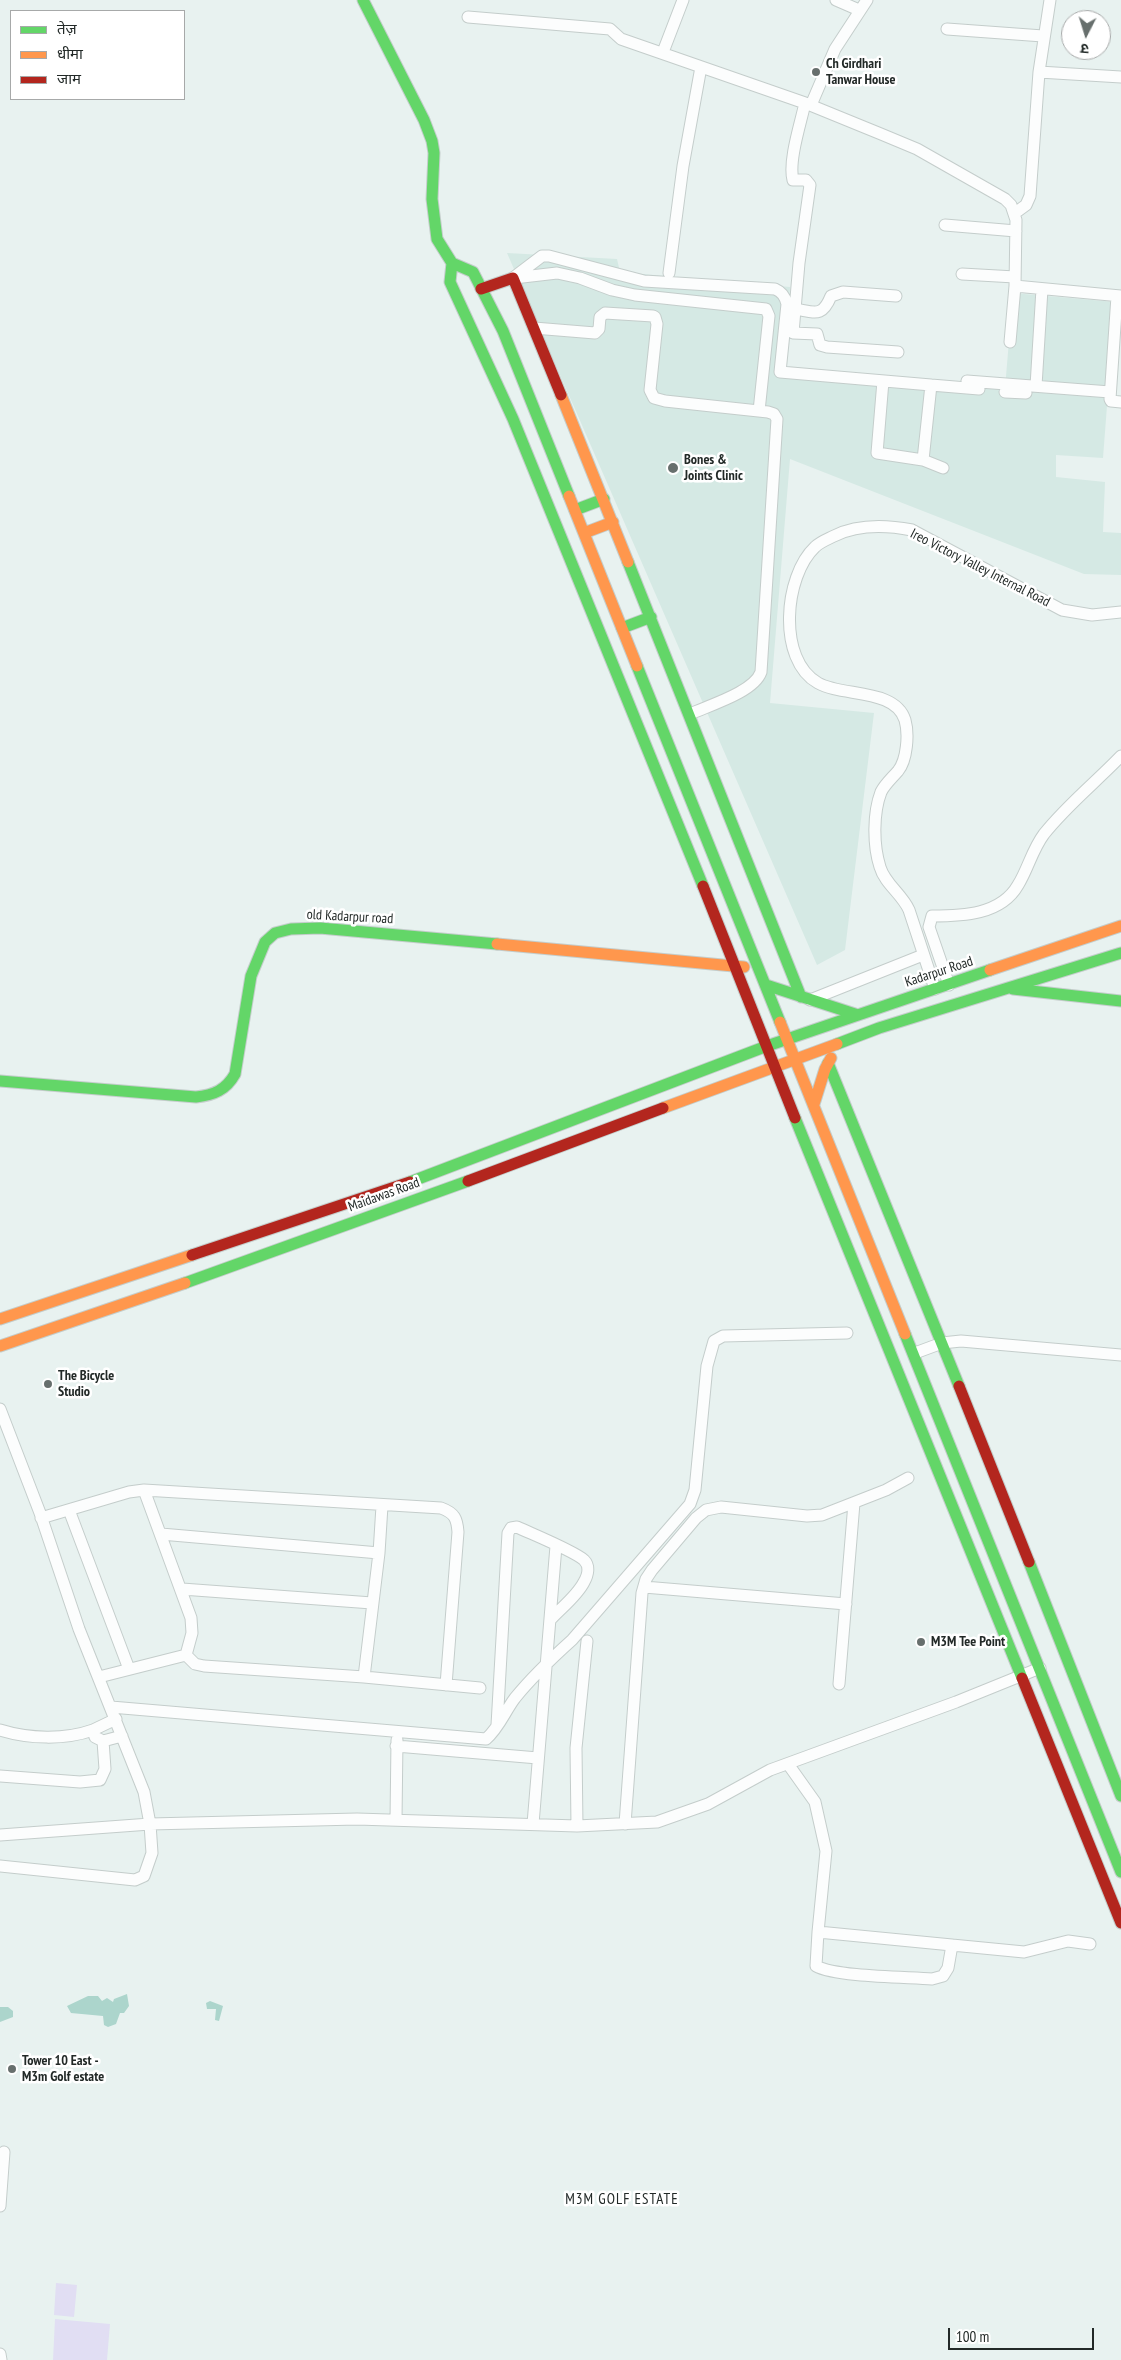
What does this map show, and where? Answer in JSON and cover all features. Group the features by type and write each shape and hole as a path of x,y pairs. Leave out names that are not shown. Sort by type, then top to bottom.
{"street":[{"path":"363,0 424,120 432,141 434,152 432,199 437,239 452,263 472,272 503,331 1121,1872"},
{"path":"663,52 683,0"},
{"path":"836,0 859,10"},
{"path":"866,0 835,49 808,104 793,160 793,180 810,182 793,333 817,334 820,345 898,352"},
{"path":"1015,213 1026,205 1030,196 1039,72 1050,0"},
{"path":"468,16 602,26 610,29 617,38 663,52 808,104 917,149 1005,199 1015,213 1016,231 1015,282 1010,342"},
{"path":"947,28 1043,36"},
{"path":"668,273 682,166 701,67"},
{"path":"1039,72 1121,77"},
{"path":"945,225 1016,231"},
{"path":"513,278 542,256 549,256 644,281 774,289 785,296 787,304 780,372 1026,393"},
{"path":"452,263 450,282 514,419 686,840 1020,1676 1121,1923"},
{"path":"482,289 513,278 557,273 575,276 612,290 635,295 766,309 770,316 759,411"},
{"path":"962,274 1015,282 1042,289 1119,296 1110,392 1111,401 1121,402"},
{"path":"513,278 806,999"},
{"path":"1036,386 1042,289"},
{"path":"795,309 819,312 825,308 831,296 843,292 896,296"},
{"path":"534,328 595,333 599,328 600,317 605,314 656,317 657,324 650,390 654,398 665,401 759,411 774,414 777,418 761,672 758,681 748,688 690,714"},
{"path":"967,380 1110,392"},
{"path":"882,381 877,453 924,460 943,468"},
{"path":"924,460 931,385"},
{"path":"575,510 604,500"},
{"path":"584,533 613,522"},
{"name":"Ireo Victory Valley Internal Road","path":"935,990 906,902 880,870 875,842 879,798 882,790 902,765 907,731 905,721 894,705 878,698 818,684 808,677 800,666 793,652 790,620 795,585 804,562 815,546 846,530 868,527 896,527 912,530 1062,610 1103,616 1121,612"},
{"path":"622,628 651,617"},
{"path":"949,985 928,927 932,916 970,914 983,911 996,905 1008,895 1018,885 1028,860 1044,834 1121,756"},
{"name":"Kadarpur Road","path":"767,1046 1121,926"},
{"name":"old Kadarpur road","path":"0,1081 196,1098 214,1095 228,1086 235,1074 253,965 261,945 275,933 290,930 320,928 759,968"},
{"path":"776,1066 848,1039 1121,953"},
{"path":"806,999 924,958"},
{"path":"766,985 858,1015"},
{"path":"1005,988 1121,1001"},
{"path":"814,1104 828,1063 848,1039"},
{"name":"Maidawas Road","path":"0,1319 448,1169 767,1046"},
{"path":"828,1063 942,1343 1121,1796"},
{"name":"Maidawas Road","path":"0,1346 252,1262 776,1066"},
{"path":"111,1707 480,1740 486,1739 497,1726 514,1699 546,1663 572,1640 690,1504 695,1490 707,1366 714,1341 723,1336 848,1333"},
{"path":"914,1353 942,1343 972,1342 1121,1355"},
{"path":"0,1409 41,1518 79,1629 144,1792 150,1824 152,1853 148,1867 141,1879 0,1866"},
{"path":"625,1824 644,1587 652,1570 696,1518 706,1510 721,1508 807,1516 822,1515 854,1503 908,1478"},
{"path":"41,1518 129,1492 144,1490 382,1506 442,1508 450,1511 457,1519 458,1532 446,1685"},
{"path":"144,1490 182,1589 191,1618 192,1634 186,1655"},
{"path":"839,1684 854,1503"},
{"path":"364,1677 379,1553 382,1506"},
{"path":"68,1510 129,1668"},
{"path":"497,1726 508,1532 511,1528 518,1527 584,1560 588,1572 584,1582 551,1619"},
{"path":"161,1534 379,1553"},
{"path":"534,1824 556,1546"},
{"path":"644,1587 846,1604"},
{"path":"182,1589 372,1603"},
{"path":"577,1826 576,1748 587,1641"},
{"path":"99,1677 186,1655"},
{"path":"186,1655 195,1664 204,1666 364,1677 480,1688"},
{"path":"0,1835 150,1824 396,1820 577,1826 657,1822 690,1811 770,1770 956,1702 1040,1668"},
{"path":"0,1730 11,1734 58,1737 81,1735 116,1719"},
{"path":"0,1776 80,1782 100,1780 105,1769 102,1742 95,1737 94,1730"},
{"path":"396,1820 396,1746 398,1732"},
{"path":"102,1742 122,1736"},
{"path":"396,1746 538,1758"},
{"path":"788,1764 815,1802 826,1850 816,1966 823,1970 932,1979 943,1976 948,1968 952,1945"},
{"path":"818,1932 1024,1952 1068,1941 1090,1944"},
{"path":"0,2206 4,2152"},
{"path":"0,2354 1,2360"}],"shaded area":[{"path":"507,253 617,259 620,272 790,287 785,375 1005,388 1013,293 1115,302 1103,458 1056,455 1056,477 1105,482 1103,532 1121,533 1121,575 1084,574 790,459 770,703 874,713 845,950 817,965"},
{"path":"127,1994 129,2006 124,2013 120,2013 116,2024 108,2027 104,2025 103,2016 71,2013 67,2006 88,1996 98,1996 102,2001 107,1998 113,2002 114,1999"},
{"path":"210,2001 223,2006 219,2021 215,2020 216,2009 207,2009 206,2003"},
{"path":"0,2007 8,2007 13,2011 13,2017 0,2022"},
{"path":"56,2283 77,2285 74,2317 54,2315"},
{"path":"55,2319 110,2324 107,2360 53,2360"}],"traffic: fast":[{"path":"363,0 424,120 432,141 434,153 432,199 437,239 452,263 473,272 503,331 569,496"},
{"path":"452,263 450,282 513,419 703,886"},
{"path":"575,510 604,499"},
{"path":"628,562 801,997"},
{"path":"622,628 651,617"},
{"path":"637,666 780,1022"},
{"path":"0,1081 196,1097 219,1091 228,1084 235,1074 251,976 265,942 275,933 291,929 320,928 497,944"},
{"path":"837,1044 879,1028 1121,953"},
{"path":"410,1182 767,1046 990,970"},
{"path":"766,985 858,1015"},
{"path":"1013,989 1121,1001"},
{"path":"828,1063 959,1386"},
{"path":"795,1118 1022,1678"},
{"path":"185,1283 468,1181"},
{"path":"905,1334 1121,1872"},
{"path":"1029,1562 1121,1796"}],"traffic: slow":[{"path":"561,395 628,562"},
{"path":"569,496 637,666"},
{"path":"584,533 613,522"},
{"path":"990,970 1121,926"},
{"path":"497,944 744,967"},
{"path":"780,1022 905,1334"},
{"path":"663,1108 837,1044"},
{"path":"814,1104 825,1069 831,1058"},
{"path":"0,1319 192,1255"},
{"path":"0,1346 185,1283"}],"traffic: jam":[{"path":"481,289 513,278 561,395"},
{"path":"703,886 795,1118"},
{"path":"468,1181 663,1108"},
{"path":"192,1255 410,1182"},
{"path":"959,1386 1029,1562"},
{"path":"1022,1678 1121,1923"}],"place":[{"name":"Ch Girdhari Tanwar House","path":"816,72"},
{"name":"Bones & Joints Clinic","path":"673,468"},
{"name":"The Bicycle Studio","path":"48,1384"},
{"name":"M3M Tee Point","path":"921,1642"},
{"name":"Tower 10 East - M3m Golf estate","path":"12,2069"}],"district":[{"name":"M3M GOLF ESTATE","path":"622,2200"}]}
